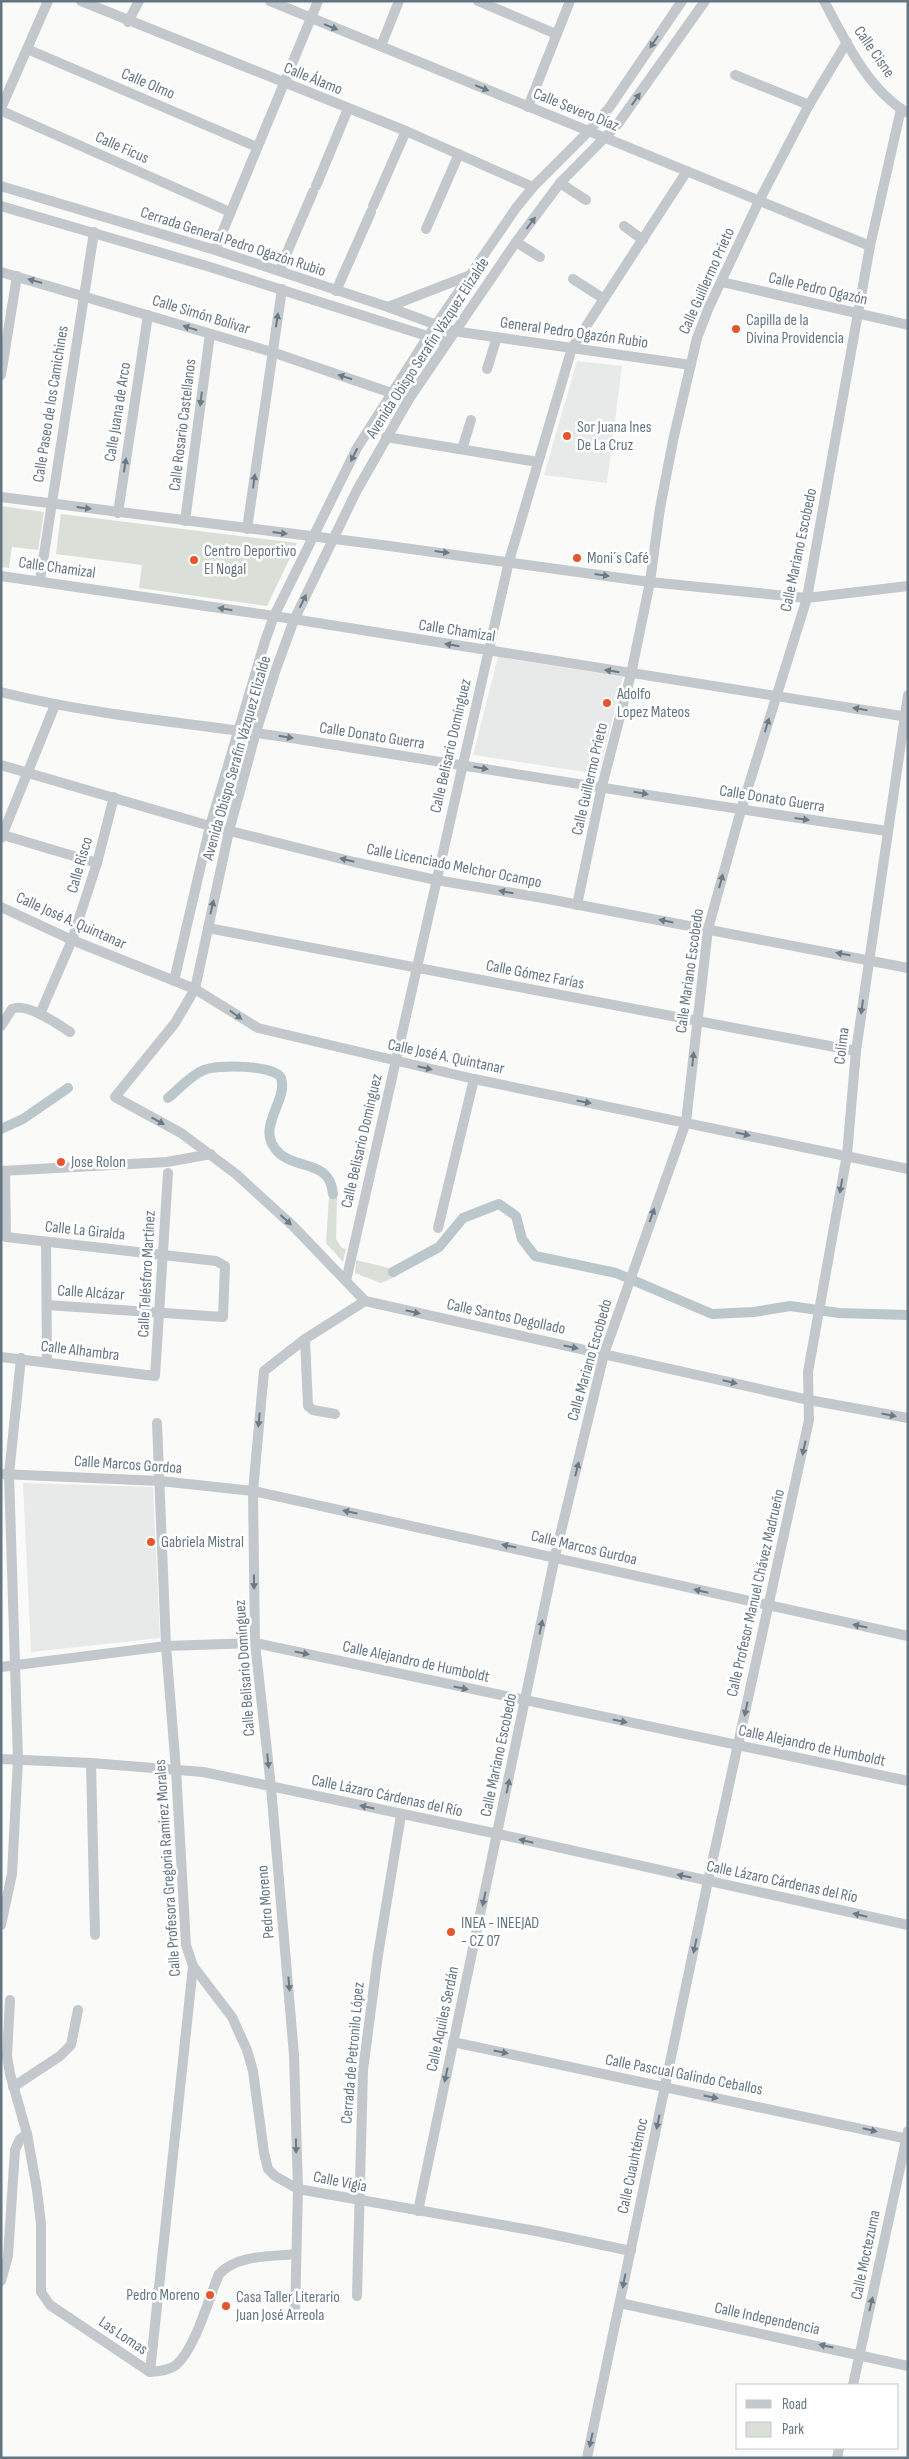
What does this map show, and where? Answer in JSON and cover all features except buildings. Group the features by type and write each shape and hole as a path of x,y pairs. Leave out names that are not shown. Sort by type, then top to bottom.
{"street":[{"path":"2,111 2,106 48,1"},
{"name":"Calle Álamo","path":"81,1 128,22 406,131 533,186"},
{"path":"128,22 139,1"},
{"name":"Calle Severo Díaz","path":"270,1 870,246"},
{"path":"215,250 318,1"},
{"path":"381,46 399,1"},
{"path":"528,107 570,1"},
{"name":"Avenida Obispo Serafín Vázquez Elizalde","path":"195,989 229,831 256,732 294,620 332,539 386,437 453,331 560,183 606,138 705,1"},
{"name":"Calle Cisne","path":"824,1 847,42 878,86 904,111"},
{"path":"482,2 556,34"},
{"name":"Avenida Obispo Serafín Vázquez Elizalde","path":"174,981 210,826 274,616 357,448 391,392 469,275 533,186 588,132 609,108 680,2"},
{"name":"Calle Guillermo Prieto","path":"577,905 602,786 630,674 650,582 662,499 697,338 709,307 759,201 809,105 847,42"},
{"name":"Calle Olmo","path":"27,49 257,147"},
{"path":"735,74 809,105"},
{"path":"279,271 348,109"},
{"name":"Calle Ficus","path":"2,111 230,212"},
{"name":"Calle Mariano Escobedo","path":"498,1834 555,1556 604,1354 686,1122 708,929 775,696 807,598 870,246 904,111"},
{"path":"336,291 406,131"},
{"path":"426,230 459,154"},
{"path":"560,159 574,169"},
{"name":"Calle Belisario Domínguez","path":"346,1281 508,561 572,348 687,171"},
{"path":"560,183 586,200"},
{"name":"Cerrada General Pedro Ogazón Rubio","path":"1,186 215,250 388,307 453,331"},
{"name":"Cerrada General Pedro Ogazón Rubio","path":"1,206 282,289 446,342"},
{"path":"624,226 642,240"},
{"name":"Calle Paseo de los Camichines","path":"40,580 94,232"},
{"path":"516,242 540,257"},
{"name":"Calle Simón Bolívar","path":"1,272 272,352 409,399"},
{"path":"388,307 469,275"},
{"path":"1,375 17,276"},
{"path":"574,279 604,299"},
{"name":"Calle Pedro Ogazón","path":"722,282 908,325"},
{"path":"247,529 282,289"},
{"name":"Calle Juana de Arco","path":"118,513 148,315"},
{"name":"General Pedro Ogazón Rubio","path":"453,331 690,364"},
{"name":"Calle Rosario Castellanos","path":"185,521 210,334"},
{"path":"487,369 497,337"},
{"path":"462,448 471,420"},
{"path":"386,437 538,462"},
{"path":"1,497 508,561 650,582 807,598 908,586"},
{"name":"Calle Chamizal","path":"1,576 40,580 274,616 630,674 906,716"},
{"name":"Calle Donato Guerra","path":"1,692 55,705 256,732 602,786 741,810 887,831"},
{"name":"Colima","path":"809,1400 808,1372 818,1326 847,1155 856,1051 908,695"},
{"path":"55,705 2,836 97,862"},
{"name":"Calle Licenciado Melchor Ocampo","path":"1,765 210,826 436,880 869,959 908,968"},
{"name":"Calle Risco","path":"40,1014 72,940 97,862 114,797"},
{"name":"Calle José A. Quintanar","path":"1,907 72,940 195,989 258,1028 474,1079 908,1168"},
{"name":"Calle Gómez Farías","path":"208,928 856,1051"},
{"path":"195,989 175,1023 115,1097 181,1133 236,1174 293,1226 365,1301"},
{"path":"1,1026 12,1009 16,1007 40,1014 70,1032"},
{"path":"438,1228 474,1079"},
{"path":"3,1171 167,1162 210,1154"},
{"name":"Calle La Giralda","path":"3,1171 6,1237 216,1261 224,1266 223,1317"},
{"name":"Calle Telésforo Martínez","path":"155,1376 168,1173"},
{"path":"46,1242 47,1362"},
{"name":"Calle Belisario Domínguez","path":"271,1787 255,1643 253,1491 264,1371 305,1339 365,1301"},
{"name":"Calle Santos Degollado","path":"365,1301 809,1400 908,1418"},
{"name":"Calle Alcázar","path":"47,1305 223,1317"},
{"path":"305,1339 308,1406 312,1410 336,1414"},
{"name":"Calle Alhambra","path":"1,1357 155,1376"},
{"path":"1,1925 12,1874 18,1760 5,1474 21,1358"},
{"name":"Calle Profesor Manuel Chávez Madrueño","path":"708,1881 809,1420 809,1400"},
{"name":"Calle Profesora Gregoria Ramírez Morales","path":"150,2372 193,1966 186,1945 176,1770 166,1646 157,1423"},
{"name":"Calle Marcos Gordoa","path":"5,1474 160,1481 253,1491"},
{"name":"Calle Marcos Gurdoa","path":"253,1491 555,1556 768,1606 908,1636"},
{"name":"Calle Alejandro de Humboldt","path":"1,1667 166,1646 255,1643 908,1781"},
{"name":"Calle Lázaro Cárdenas del Río","path":"1,1759 91,1763 220,1775 401,1815 498,1834 908,1925"},
{"path":"91,1763 95,1935"},
{"name":"Pedro Moreno","path":"271,1787 294,2055 298,2189 294,2315"},
{"name":"Cerrada de Petronilo López","path":"357,2296 358,2201 363,2070 378,1954 401,1815"},
{"name":"Calle Aquiles Serdán","path":"418,2211 498,1834"},
{"path":"1,1874 12,1874"},
{"name":"Calle Cuauhtémoc","path":"587,2458 708,1881"},
{"name":"Calle Vigía","path":"193,1966 232,2017 247,2050 254,2079 264,2153 268,2169 275,2176 298,2189 536,2231 630,2251"},
{"path":"10,2000 7,2056 13,2087 60,2056 71,2045 78,2010"},
{"name":"Calle Pascual Galindo Ceballos","path":"453,2042 666,2088 907,2136"},
{"name":"Las Lomas","path":"13,2087 27,2134 41,2224 41,2292 50,2305 150,2372 165,2371 175,2366 183,2357 191,2346 219,2274 228,2265 240,2260 296,2254"},
{"path":"1,2281 8,2256 15,2150 20,2139 27,2134"},
{"name":"Calle Moctezuma","path":"853,2384 907,2136"},
{"name":"Calle Independencia","path":"620,2303 908,2366"}],"shaded area":[{"path":"577,361 622,366 607,483 544,475"},
{"path":"498,657 623,677 599,774 473,755"},
{"path":"23,1483 153,1487 160,1638 31,1652"}],"green space":[{"path":"1,506 44,512 38,550 12,547 9,568 1,567"},
{"name":"Centro Deportivo El Nogal","path":"61,514 297,543 267,606 139,588 142,565 56,554"},
{"path":"329,1197 337,1197 336,1239 342,1248 346,1249 343,1262 326,1243"},
{"path":"356,1260 393,1269 397,1276 381,1283 355,1273"}],"waterway":[{"path":"168,1098 194,1075 211,1068 232,1066 258,1068 277,1074 281,1078 282,1087 270,1125 269,1135 272,1145 280,1154 288,1159 320,1171 331,1183 333,1194"},
{"path":"1,1129 23,1119 68,1088"},
{"path":"393,1272 439,1247 463,1218 499,1204 516,1216 522,1239 535,1256 616,1273 712,1314 754,1312 790,1306 839,1313 908,1315"}],"place":[{"name":"Capilla de la Divina Providencia","path":"736,329"},
{"name":"Sor Juana Ines De La Cruz","path":"567,436"},
{"name":"Moni´s Café","path":"577,558"},
{"name":"Centro Deportivo El Nogal","path":"194,560"},
{"name":"Adolfo Lopez Mateos","path":"607,703"},
{"name":"Jose Rolon","path":"61,1162"},
{"name":"Gabriela Mistral","path":"151,1542"},
{"name":"INEA - INEEJAD - CZ 07","path":"451,1932"},
{"name":"Pedro Moreno","path":"210,2295"},
{"name":"Casa Taller Literario Juan José Arreola","path":"226,2306"}]}
